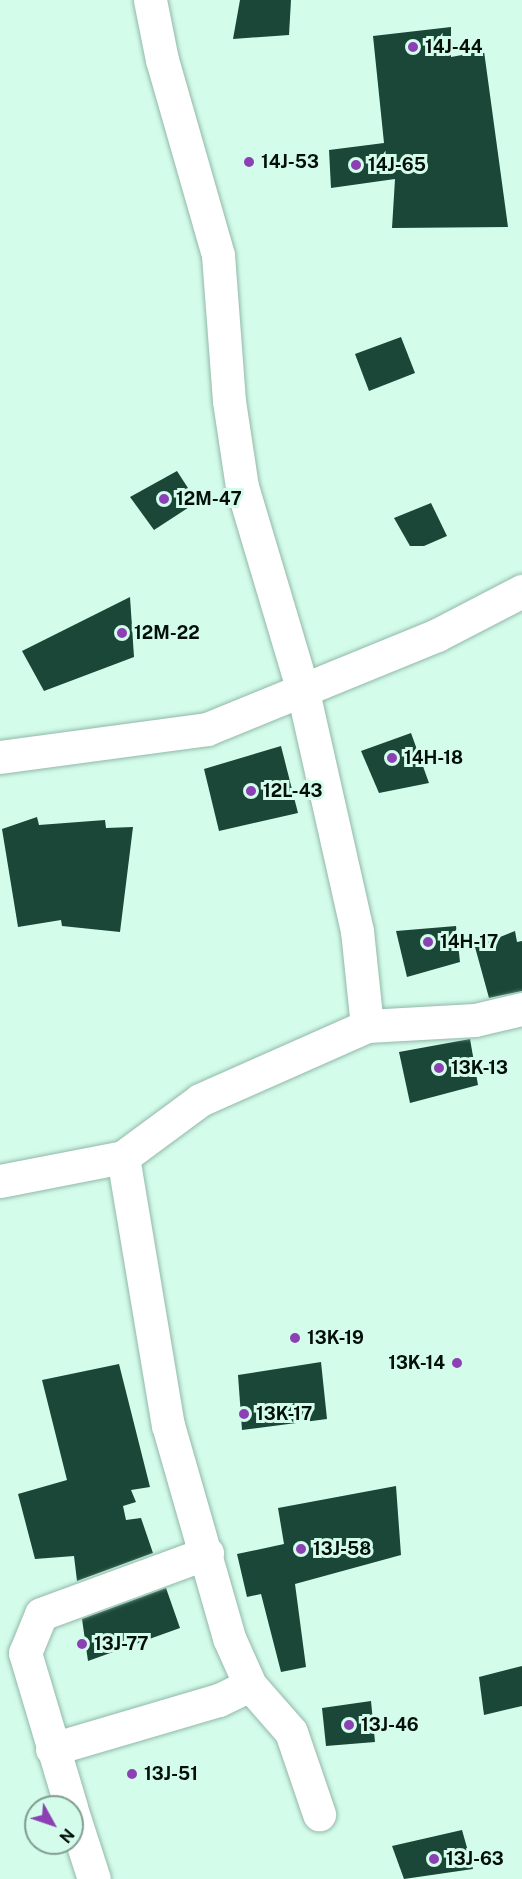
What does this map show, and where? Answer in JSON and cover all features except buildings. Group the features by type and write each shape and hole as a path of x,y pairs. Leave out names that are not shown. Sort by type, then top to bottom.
{"street":[{"path":"150,0 162,60 218,255 229,401 242,487 303,691 357,931 367,1026"},
{"path":"0,757 207,729 437,635 522,591"},
{"path":"0,1181 123,1157 200,1100 367,1026 475,1020 522,1009"},
{"path":"123,1157 168,1425 207,1553 229,1638 250,1685 291,1732 319,1814"},
{"path":"67,1795 25,1653 41,1614 207,1553"},
{"path":"52,1749 219,1700 250,1685"},
{"path":"84,1849 94,1879"}],"place":[{"name":"14J-44","path":"413,47"},
{"name":"14J-53","path":"249,162"},
{"name":"14J-65","path":"356,165"},
{"name":"12M-47","path":"164,499"},
{"name":"12M-22","path":"122,633"},
{"name":"14H-18","path":"392,758"},
{"name":"12L-43","path":"251,791"},
{"name":"14H-17","path":"428,942"},
{"name":"13K-13","path":"439,1068"},
{"name":"13K-19","path":"295,1338"},
{"name":"13K-14","path":"457,1363"},
{"name":"13K-17","path":"244,1414"},
{"name":"13J-58","path":"301,1549"},
{"name":"13J-77","path":"82,1644"},
{"name":"13J-46","path":"349,1725"},
{"name":"13J-51","path":"132,1774"},
{"name":"13J-63","path":"434,1859"}]}
